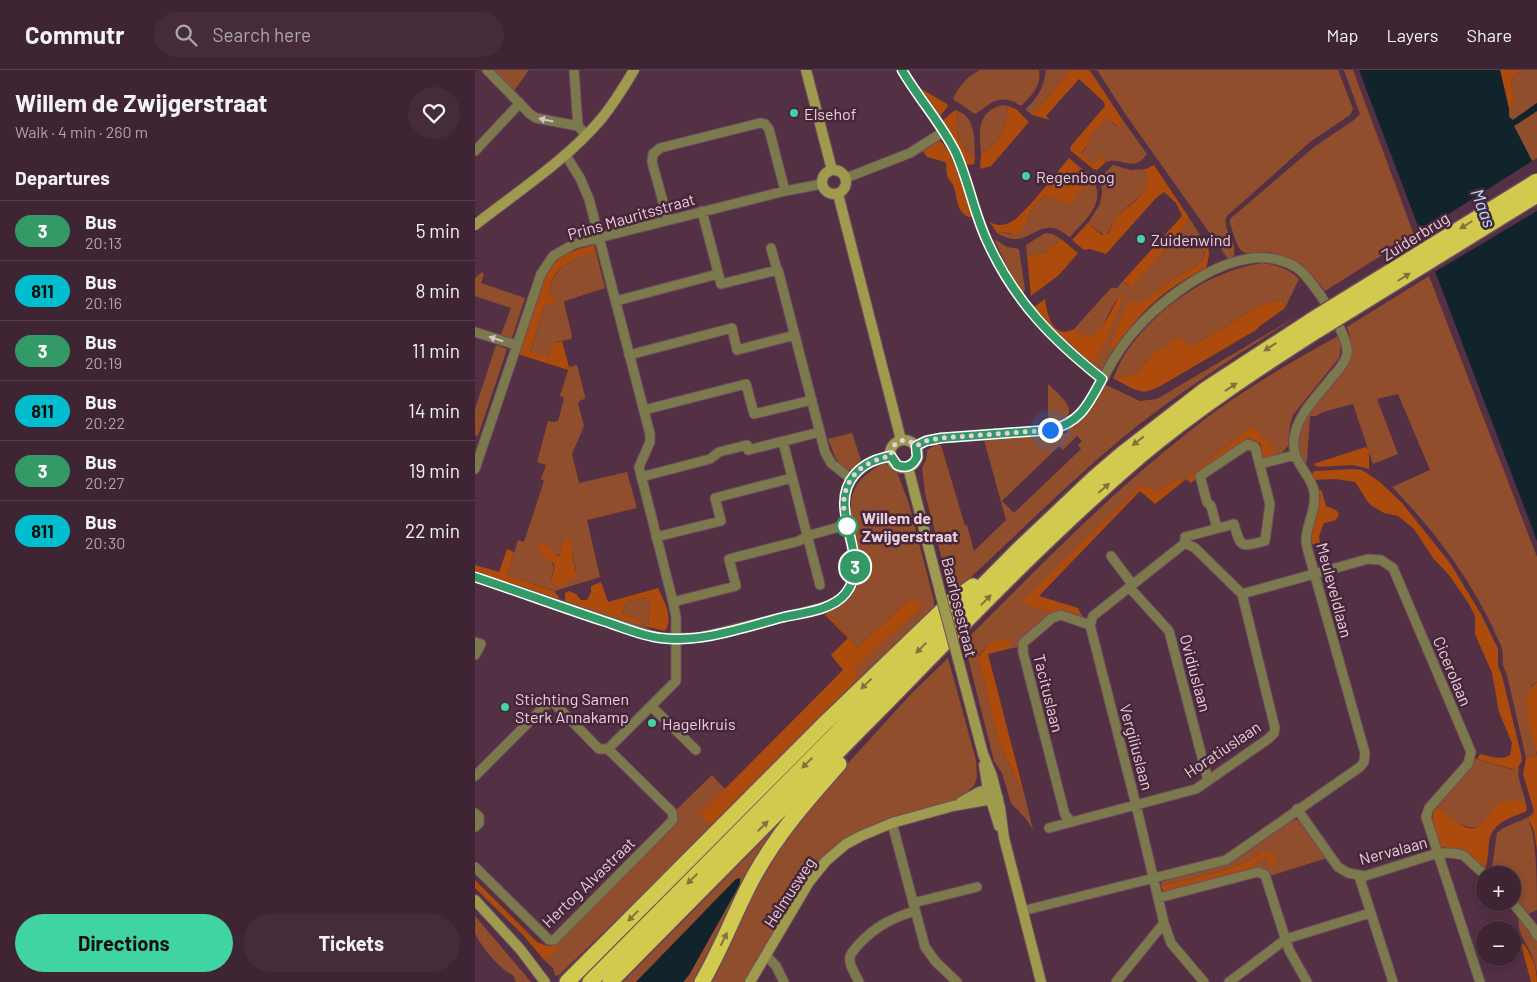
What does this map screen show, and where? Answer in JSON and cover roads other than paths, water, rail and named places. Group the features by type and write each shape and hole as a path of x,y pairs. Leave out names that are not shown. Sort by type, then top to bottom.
{"highway":[{"name":"Zuiderbrug","path":"1315,325 1537,181"},
{"name":"Zuiderbrug","path":"1315,325 1537,194"},
{"path":"590,982 1017,551 1094,478 1206,389 1315,325"},
{"path":"610,982 1014,572 1093,497 1134,461 1216,397 1315,325"},
{"path":"567,982 823,725 952,601 1017,551"},
{"path":"701,982 711,966 754,876 775,840 891,698"}],"street":[{"path":"487,70 529,114 536,118 578,126"},
{"path":"574,70 578,126 586,135"},
{"path":"475,225 565,154 586,135 603,118 623,90 634,70"},
{"path":"806,70 832,170"},
{"path":"902,70 955,153 988,244 1004,275 1034,318 1049,334 1102,379"},
{"path":"477,147 520,103"},
{"path":"668,220 652,162 653,154 660,148 760,123 765,124 769,129 785,191"},
{"path":"846,178 910,153 943,132"},
{"path":"475,776 551,700 599,749 608,749 676,681 676,639 673,602 639,467 650,442 650,434 586,192 580,178 565,154"},
{"path":"832,170 840,172 846,178 845,188 837,194 827,192 823,184 825,175 832,170"},
{"name":"Prins Mauritsstraat","path":"475,469 541,274 553,256 574,244 701,211 823,184"},
{"path":"837,194 901,440"},
{"path":"701,211 721,284 777,270"},
{"path":"771,248 825,452 831,463 851,479"},
{"path":"916,446 926,441 941,438 1061,428 1083,412 1119,350 1156,308 1187,285 1224,266 1255,258 1279,260 1296,267 1305,274 1319,292 1347,344 1347,354 1342,365 1305,411 1297,426 1294,441 1295,455 1260,464"},
{"path":"616,301 718,274"},
{"path":"629,355 732,328 737,350 795,335"},
{"path":"475,332 516,346"},
{"path":"644,410 746,384 754,414 812,400"},
{"path":"641,477 710,459 719,452 747,445 748,450 820,432"},
{"path":"901,440 910,441 916,446 917,457 914,463 908,467 897,465 891,456 893,446 901,440"},
{"path":"783,442 820,585"},
{"path":"1185,543 1185,537 1234,524 1238,540 1242,545 1247,546 1265,542 1270,504 1255,447 1248,444 1200,476 1217,528"},
{"name":"Meuleveldlaan","path":"1022,911 1225,860 1360,767 1364,762 1365,754 1306,540 1315,501 1314,489 1295,455"},
{"path":"475,577 643,634 660,638 697,638 817,609 838,600 849,588 855,572 855,561 843,508 845,493 851,479 872,460 891,456"},
{"name":"Baarlosestraat","path":"908,467 1041,982"},
{"path":"657,537 721,521 715,498 793,478"},
{"path":"673,602 736,586 729,559 799,541 807,536 846,525"},
{"path":"1185,543 1195,548 1242,594 1314,574"},
{"path":"1090,624 1093,616 1185,543"},
{"name":"Ovidiuslaan","path":"1111,556 1131,585 1169,631 1208,780"},
{"name":"Cicerolaan","path":"1314,574 1368,559 1381,560 1393,568 1471,752 1468,764 1429,808 1426,817 1438,853"},
{"name":"Horatiuslaan","path":"1136,805 1196,789 1269,739 1274,733 1275,728 1242,594"},
{"name":"Tacituslaan","path":"1072,822 1065,815 1023,652 1023,643 1051,618 1061,615 1090,624"},
{"name":"Vergiliuslaan","path":"1090,624 1164,923 1171,943 1204,982"},
{"path":"475,642 481,644 475,655"},
{"path":"651,706 696,750"},
{"name":"Hertog Alvastraat","path":"475,867 549,940 554,940 673,820 672,812 608,749"},
{"name":"Helmusweg","path":"750,982 809,882 845,844 892,823 953,806 979,792 993,794"},
{"path":"1049,828 1136,805"},
{"name":"Nervalaan","path":"1297,809 1338,867 1348,873 1365,876 1438,853"},
{"path":"475,813 479,817 479,823 475,827"},
{"path":"892,823 925,947 935,962 957,982"},
{"path":"1476,867 1463,855 1438,853 1479,982"},
{"path":"1158,898 1258,872 1265,875 1289,950 1307,982"},
{"path":"1359,876 1393,982"},
{"path":"859,982 850,962 850,956 868,934 914,907 977,887"},
{"path":"475,900 520,949 545,982"},
{"path":"1519,911 1537,936"},
{"path":"1229,982 1286,939 1370,912"},
{"path":"1116,982 1164,923"},
{"path":"766,955 776,966 784,982"}],"water":[{"name":"Maas","path":"1359,70 1500,70 1509,109 1509,117 1513,120 1537,103 1537,111 1514,126 1537,175 1537,541"},
{"path":"740,878 740,884 689,975 683,982 636,982 735,880"}],"place":[{"name":"Elsehof","path":"794,113"},
{"name":"Regenboog","path":"1026,176"},
{"name":"Zuidenwind","path":"1141,239"},
{"name":"Willem de Zwijgerstraat","path":"847,526"},
{"name":"Stichting Samen Sterk Annakamp","path":"505,707"},
{"name":"Hagelkruis","path":"652,723"}]}
